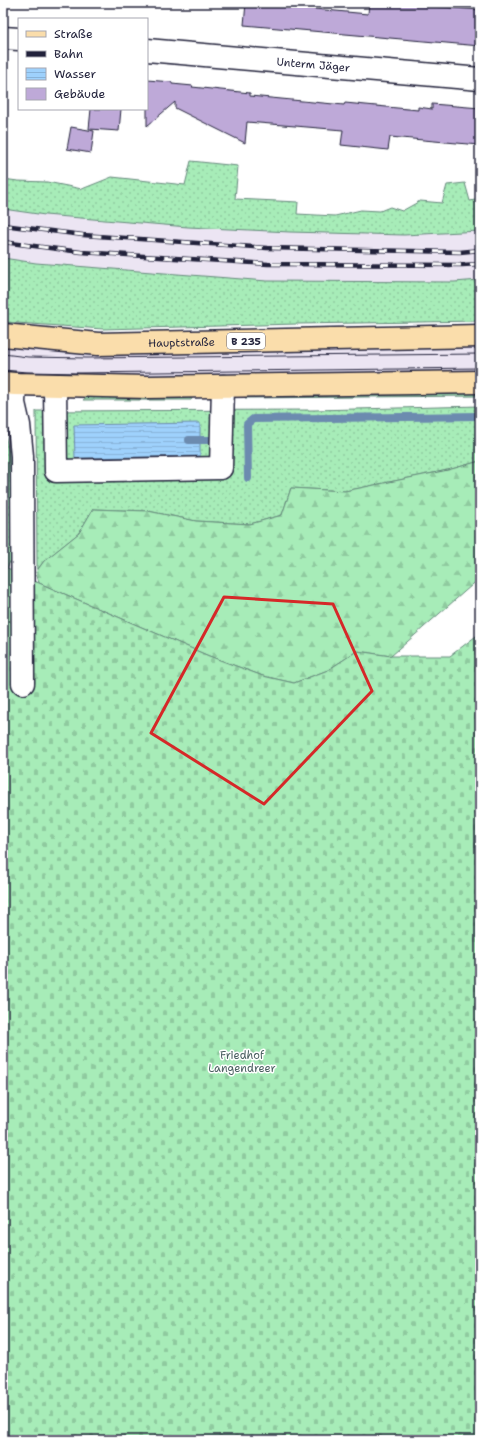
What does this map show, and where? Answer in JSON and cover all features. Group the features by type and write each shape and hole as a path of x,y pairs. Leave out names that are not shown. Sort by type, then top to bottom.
{"main road":[{"name":"Hauptstraße","path":"3,334 98,344 480,336"},
{"path":"9,384 148,387 480,382"}],"street":[{"path":"3,38 18,39"},
{"name":"Unterm Jäger","path":"148,50 480,79"},
{"path":"9,384 19,425 22,456 23,683"},
{"path":"55,385 56,470 221,468 223,386"}],"highlighted area":[{"path":"224,597 333,604 372,691 264,804 151,733"}],"shaded area":[{"path":"3,209 45,215 188,227 404,235 480,231 480,280 454,282 267,281 36,263 3,258"},
{"path":"3,343 296,349 480,347 480,374 294,377 3,377"}],"green space":[{"path":"191,161 238,166 235,199 298,202 297,214 335,216 361,210 380,211 390,207 402,211 420,201 442,203 447,185 465,183 470,201 480,199 480,231 404,235 290,232 188,227 45,215 3,209 3,179 47,182 82,189 112,177 185,185"},
{"path":"3,258 36,263 267,281 454,282 480,280 480,321 103,329 3,322"},
{"path":"480,390 480,396 245,398 240,393"},
{"path":"195,393 191,400 83,400 89,395"},
{"path":"480,406 480,461 448,470 345,491 291,488 282,515 250,524 196,521 148,511 93,509 79,533 44,561 37,570 36,411 314,410"},
{"path":"3,425 9,453 14,553 4,545 8,512 3,508"},
{"path":"480,461 480,578 391,656 357,651 328,670 294,683 263,676 209,656 39,583 36,572 44,561 79,533 93,509 148,511 196,521 250,524 282,515 291,488 345,491 448,470"},
{"path":"3,508 8,512 4,545 14,553 7,568 3,566"},
{"name":"Friedhof Langendreer","path":"3,566 209,656 263,676 294,683 328,670 357,651 391,656 450,656 480,633 480,1440 3,1440"}],"water":[{"path":"200,423 200,456 75,458 74,425"}],"building":[{"path":"246,3 314,3 314,9 368,14 369,3 415,3 415,5 480,10 480,46 244,25"},
{"path":"148,80 172,82 172,84 193,86 192,87 250,93 250,96 344,105 345,103 418,110 418,107 432,109 432,104 480,108 479,145 390,137 388,150 341,145 343,130 247,122 245,143 175,108 175,102 147,126"},
{"path":"91,110 121,110 119,131 89,129"},
{"path":"71,127 94,131 91,153 67,149"}],"waterway":[{"path":"248,478 247,424 253,419 480,416"},
{"path":"189,440 213,440"}],"tram line":[{"path":"3,354 28,357 87,358 480,354"},
{"path":"3,370 78,373 480,368"}],"railway":[{"path":"3,225 83,235 267,248 460,252 480,250"},
{"path":"3,242 81,252 268,264 480,264"}]}
